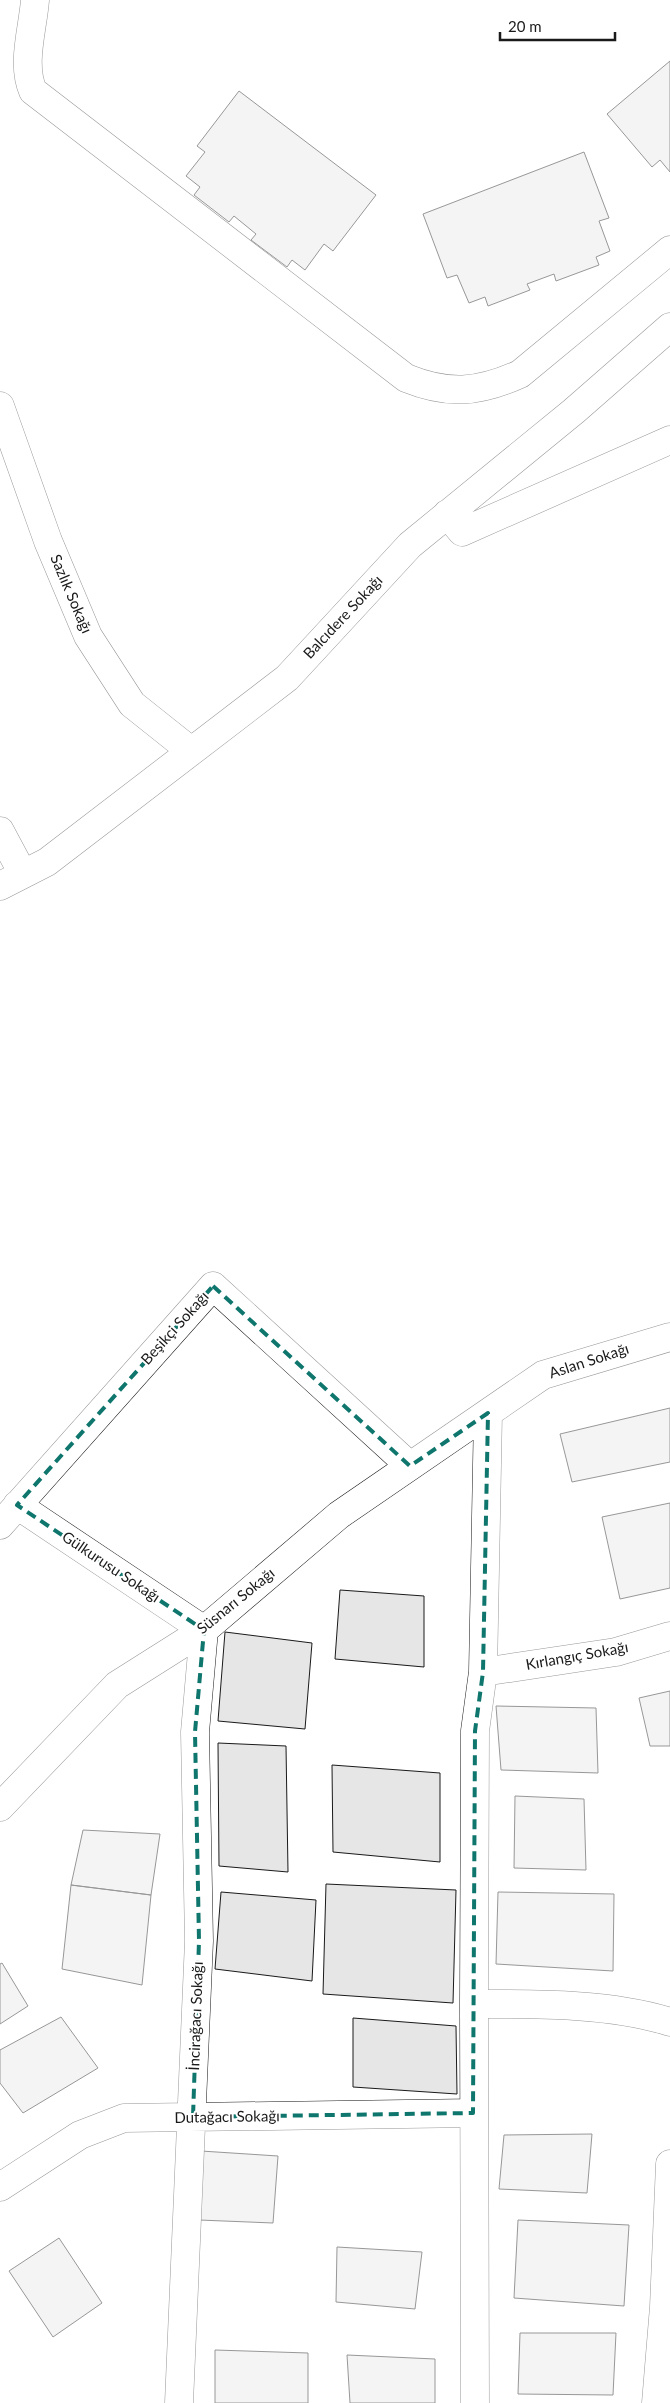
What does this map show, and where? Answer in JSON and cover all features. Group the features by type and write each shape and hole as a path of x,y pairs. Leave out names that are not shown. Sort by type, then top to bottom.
{"street":[{"path":"35,0 28,57 28,81 32,91 406,378 428,387 452,391 476,389 498,384 520,374 670,250"},
{"name":"Balcıdere Sokağı","path":"12,880 47,862 286,678 410,545 574,411 670,327"},
{"name":"Sazlık Sokağı","path":"0,406 48,541 88,636 132,704 191,751"},
{"path":"447,514 462,532 670,440"},
{"path":"0,831 12,880"},
{"name":"Beşikçi Sokağı","path":"9,1515 213,1286 410,1466"},
{"name":"Aslan Sokağı","path":"488,1413 543,1375 670,1337"},
{"path":"476,2403 473,2112 475,1731 483,1672 488,1413"},
{"name":"Süsnarı Sokağı","path":"0,1807 117,1685 204,1630 339,1515 488,1413"},
{"name":"Gülkurusu Sokağı","path":"9,1515 204,1630"},
{"name":"İncirağacı Sokağı","path":"179,2403 193,2117 198,1941 195,1732 204,1630"},
{"name":"Kırlangıç Sokağı","path":"483,1672 616,1652 670,1636"},
{"path":"474,2004 535,2004 643,2013 670,2022"},
{"name":"Dutağacı Sokağı","path":"0,2187 80,2135 124,2118 473,2112"},
{"path":"656,2403 664,2307 670,2164"}],"highlighted area":[{"path":"213,1286 410,1466 488,1413 483,1672 475,1731 473,2113 193,2117 199,1941 195,1732 204,1630 17,1505"}],"building":[{"path":"670,61 670,172 660,160 652,167 607,114"},
{"path":"239,91 376,195 333,251 324,244 305,270 292,260 287,267 251,240 256,234 234,216 229,222 194,195 200,187 186,176 205,152 197,146"},
{"path":"584,152 609,218 599,221 610,251 596,257 599,265 556,281 554,274 527,284 530,290 488,306 485,297 469,303 457,275 447,278 423,214"},
{"path":"670,1408 670,1462 572,1482 560,1434"},
{"path":"670,1503 670,1588 620,1599 602,1517"},
{"path":"340,1590 424,1596 424,1667 335,1659"},
{"path":"225,1632 312,1643 305,1729 218,1721"},
{"path":"670,1691 670,1746 650,1746 639,1698"},
{"path":"496,1706 596,1708 598,1773 501,1770"},
{"path":"218,1743 286,1746 288,1872 219,1866"},
{"path":"332,1765 440,1773 440,1862 333,1852"},
{"path":"515,1796 584,1799 586,1870 514,1868"},
{"path":"83,1830 160,1834 151,1895 71,1885"},
{"path":"326,1884 456,1890 453,2003 323,1994"},
{"path":"71,1885 151,1895 142,1985 62,1969"},
{"path":"221,1892 316,1900 312,1981 215,1969"},
{"path":"498,1892 614,1894 613,1971 496,1964"},
{"path":"2,1963 28,2006 0,2024 0,1964"},
{"path":"61,2017 98,2068 23,2113 0,2083 0,2050"},
{"path":"353,2018 456,2026 457,2094 353,2087"},
{"path":"592,2134 587,2193 499,2189 504,2135"},
{"path":"201,2151 278,2156 273,2223 199,2220"},
{"path":"518,2220 629,2225 624,2306 514,2298"},
{"path":"59,2238 102,2303 53,2337 9,2271"},
{"path":"337,2247 422,2252 415,2309 336,2302"},
{"path":"520,2333 616,2333 613,2395 518,2394"},
{"path":"215,2350 308,2353 308,2403 215,2403"},
{"path":"347,2355 435,2359 435,2403 350,2403"}]}
